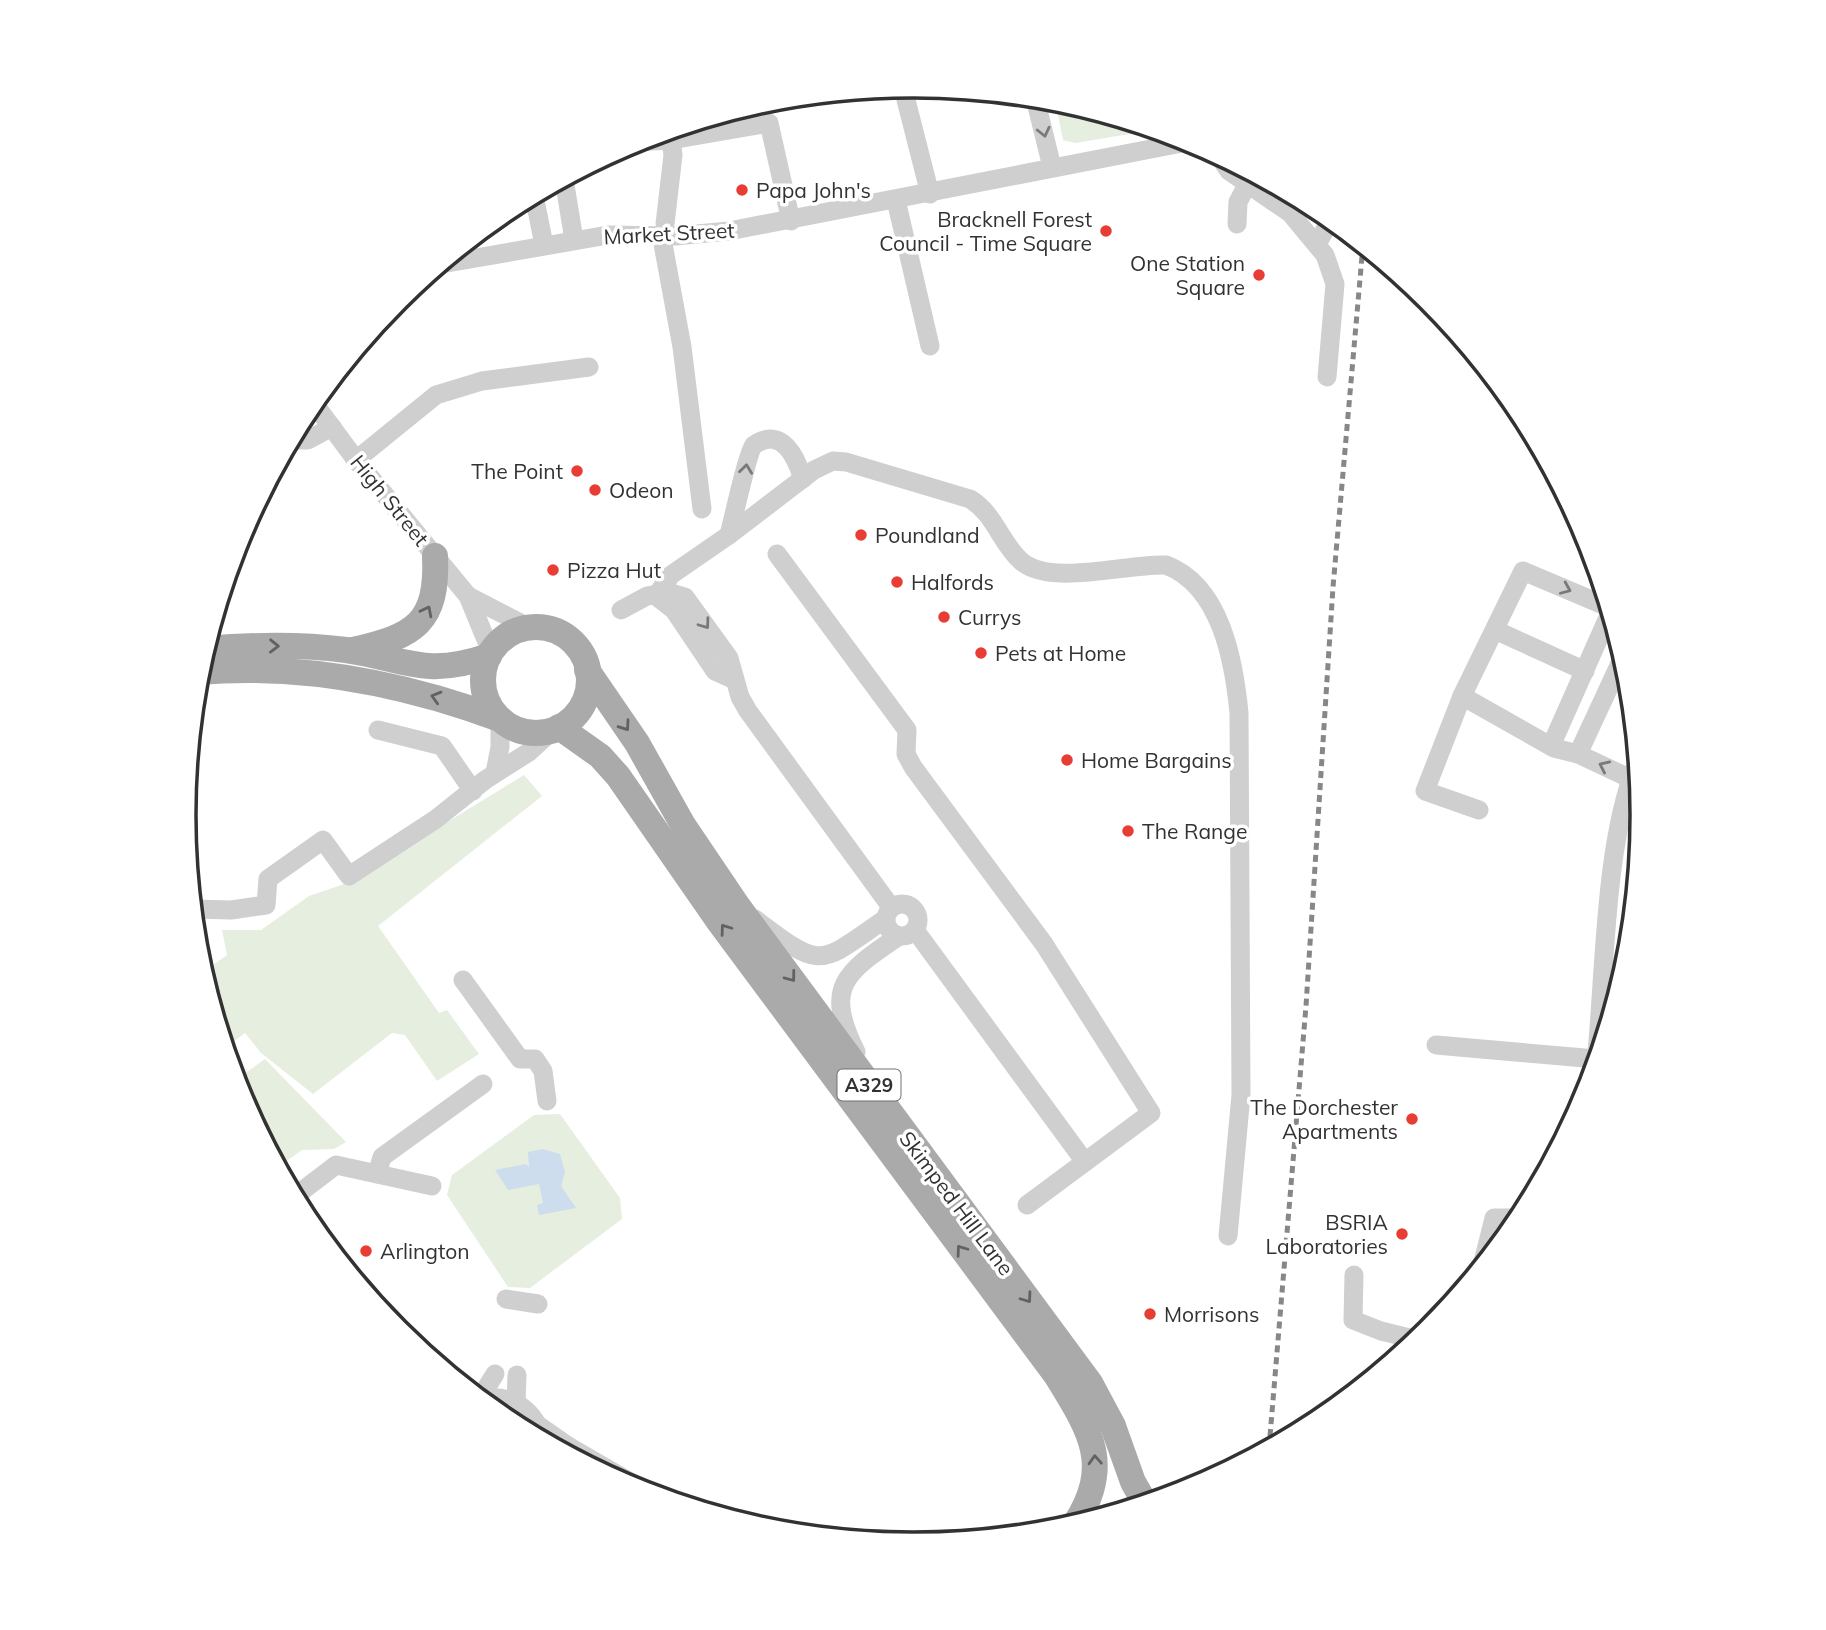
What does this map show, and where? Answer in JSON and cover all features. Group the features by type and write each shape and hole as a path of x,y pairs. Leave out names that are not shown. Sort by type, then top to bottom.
{"main road":[{"path":"348,651 394,639 422,622 433,602 435,556"},
{"path":"211,672 274,671 351,677 441,698 500,719 522,732 556,729 582,706 588,687 587,670 579,650 564,636 545,628 530,628 509,635 490,654 452,667 426,668 348,651 289,646 216,649"},
{"path":"490,654 484,689 492,710 500,719"},
{"name":"Skimped Hill Lane","path":"587,670 637,743 683,824 737,905 1090,1384 1113,1426 1140,1495"},
{"name":"Skimped Hill Lane","path":"556,729 600,756 618,776 720,923 1056,1375 1085,1423 1095,1448 1095,1480 1080,1512"}],"street":[{"path":"906,100 930,194"},
{"path":"1038,109 1052,167"},
{"path":"658,146 672,148 769,123 791,220"},
{"name":"Market Street","path":"459,261 608,235 716,233 930,194 1168,146"},
{"path":"672,148 664,234 682,347 702,509"},
{"path":"1229,172 1258,187 1290,213 1325,255 1335,284 1327,377"},
{"path":"1237,223 1238,202 1258,187"},
{"path":"565,188 574,240"},
{"path":"896,200 930,346"},
{"path":"536,205 544,245"},
{"path":"1317,243 1325,229"},
{"path":"356,460 436,395 482,381 589,367"},
{"name":"High Street","path":"321,412 356,460 468,596 490,654"},
{"path":"302,440 308,440 332,427"},
{"path":"729,535 743,487 747,457 754,445 766,440 783,443 796,458 803,479"},
{"path":"656,596 671,575 822,465 846,462 960,495 985,510 1015,555 1030,567 1053,573 1166,565 1187,576 1199,587 1208,601 1233,661 1241,757 1241,1095 1228,1236"},
{"path":"777,554 907,730 906,754 913,766 1044,944 1151,1114 1027,1205"},
{"path":"1479,810 1425,790 1462,696 1524,571 1598,603"},
{"name":"High Street","path":"468,596 530,628"},
{"path":"621,610 639,598 656,596 674,610 715,671 734,680 740,697 756,722 888,913 888,928 907,933 1085,1162"},
{"path":"1551,746 1605,625"},
{"path":"1495,630 1585,671"},
{"path":"1578,754 1616,673"},
{"path":"1462,696 1551,746 1628,769"},
{"path":"495,774 500,747 500,719"},
{"path":"202,909 231,910 266,905 268,879 323,840 349,876 436,819 529,752 556,729"},
{"path":"378,730 442,746 473,791"},
{"path":"1600,1020 1613,878 1630,821"},
{"path":"737,905 795,950 820,957 833,955 900,903 913,908 919,921 907,933 851,972 839,1003 844,1027 879,1098"},
{"path":"463,980 520,1059 535,1059 543,1071 547,1101"},
{"path":"1436,1045 1586,1061"},
{"path":"377,1174 382,1157 483,1084"},
{"path":"303,1190 336,1165 432,1186"},
{"path":"1488,1243 1494,1218 1505,1218"},
{"path":"1354,1275 1353,1320 1404,1337"},
{"path":"506,1299 538,1304"},
{"path":"485,1390 495,1374"},
{"path":"516,1404 517,1375"},
{"path":"494,1396 527,1411 536,1424"}],"shaded area":[{"path":"1058,113 1134,133 1075,143 1063,140"},
{"path":"524,775 542,796 378,926 439,1013 447,1010 479,1054 437,1081 405,1035 392,1033 313,1094 261,1053 245,1033 233,1042 212,966 227,955 222,930 261,930 309,896 350,882"},
{"path":"265,1059 346,1142 334,1149 302,1150 286,1162 245,1074"},
{"path":"560,1114 620,1198 622,1219 530,1288 508,1287 447,1195 452,1175 534,1115"}],"water":[{"path":"543,1149 560,1154 565,1172 561,1186 576,1208 539,1215 537,1205 543,1203 539,1184 508,1190 495,1170 526,1164 529,1167 528,1152"}],"railway":[{"path":"1270,1437 1306,1006 1333,587 1362,257"}],"place":[{"name":"Papa John's","path":"742,190"},
{"name":"Bracknell Forest Council - Time Square","path":"1106,231"},
{"name":"One Station Square","path":"1259,275"},
{"name":"The Point","path":"577,471"},
{"name":"Odeon","path":"595,490"},
{"name":"Poundland","path":"861,535"},
{"name":"Pizza Hut","path":"553,570"},
{"name":"Halfords","path":"897,582"},
{"name":"Currys","path":"944,617"},
{"name":"Pets at Home","path":"981,653"},
{"name":"Home Bargains","path":"1067,760"},
{"name":"The Range","path":"1128,831"},
{"name":"The Dorchester Apartments","path":"1412,1119"},
{"name":"BSRIA Laboratories","path":"1402,1234"},
{"name":"Arlington","path":"366,1251"},
{"name":"Morrisons","path":"1150,1314"}]}
